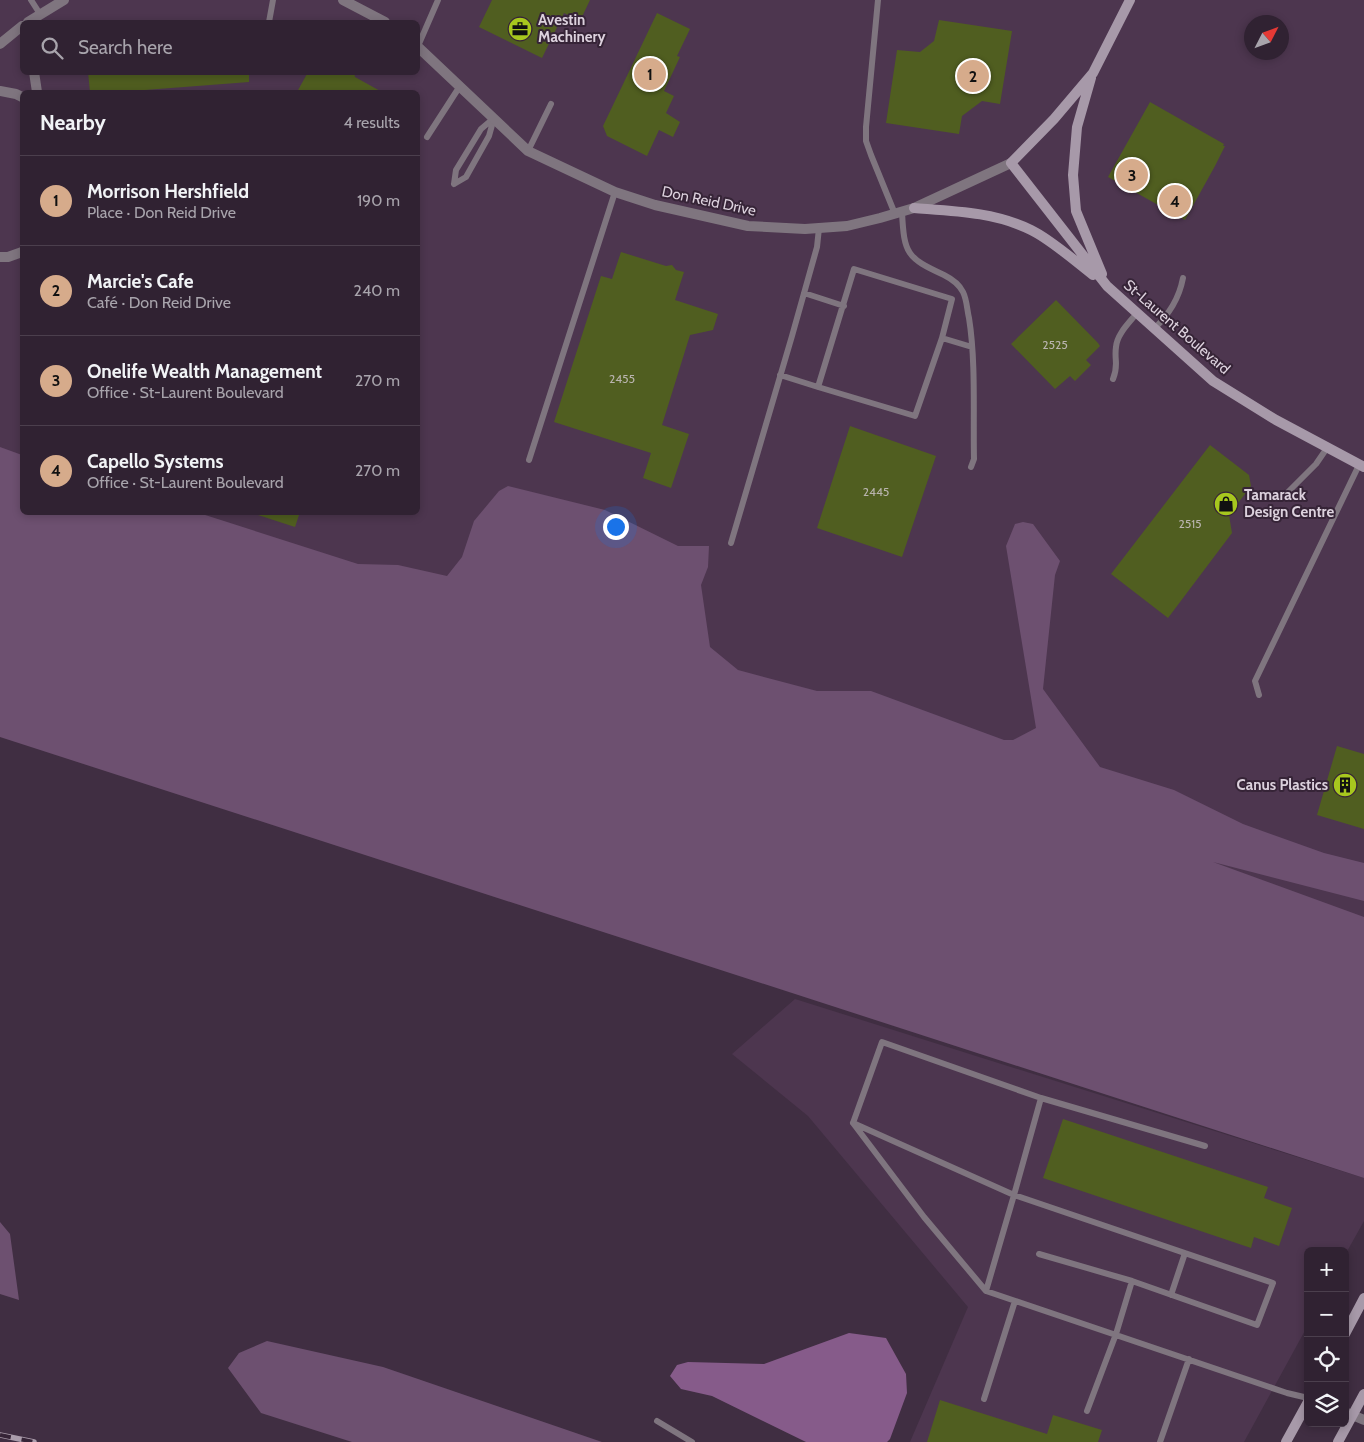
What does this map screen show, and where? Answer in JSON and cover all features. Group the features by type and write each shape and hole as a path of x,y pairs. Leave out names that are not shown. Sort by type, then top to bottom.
{"street":[{"path":"39,18 64,0"},
{"path":"343,0 381,20"},
{"name":"Don Reid Drive","path":"420,48 528,151 616,192 655,205 748,226 805,229 846,226 899,213 914,208 1011,163 1054,119 1093,72 1130,0"},
{"path":"0,44 20,28"},
{"path":"1093,72 1077,127 1073,175 1076,211 1107,286"},
{"path":"34,75 37,90"},
{"path":"0,91 20,96"},
{"name":"St-Laurent Boulevard","path":"1011,163 1107,286 1212,381 1276,420 1362,466"},
{"path":"914,208 963,211 1007,221 1031,230 1107,286"},
{"path":"0,257 8,257 20,253"},
{"path":"1349,1326 1364,1298"},
{"path":"1364,1394 1349,1413 1364,1420"},
{"path":"1286,1442 1304,1408"},
{"path":"1338,1442 1344,1427"}],"lane":[{"path":"31,0 39,18"},
{"path":"269,20 273,0"},
{"path":"420,41 438,0"},
{"path":"878,0 866,141 899,213 907,249 919,263 950,279 962,290 965,296 972,336 974,459 971,466"},
{"path":"426,137 460,86"},
{"path":"528,151 551,104"},
{"path":"494,118 489,136 466,177 454,184 456,170 481,129 494,118"},
{"path":"530,460 616,192"},
{"path":"731,543 817,247 819,228"},
{"path":"780,375 818,387 916,416 942,338 952,299 854,269 818,387"},
{"path":"1154,329 1172,307 1179,294 1183,278"},
{"path":"804,293 844,306"},
{"path":"1113,379 1117,370 1116,347 1119,337 1137,313"},
{"path":"942,338 972,347"},
{"path":"1284,496 1316,464 1327,448"},
{"path":"1259,695 1255,681 1362,466"},
{"path":"853,1124 882,1042 1041,1098 1204,1146"},
{"path":"986,1291 1041,1098"},
{"path":"853,1124 1014,1195 1273,1283 1257,1325 1132,1281 1038,1254"},
{"path":"853,1124 924,1217 986,1291 1304,1399"},
{"path":"1171,1295 1185,1253"},
{"path":"1087,1411 1116,1334 1132,1281"},
{"path":"984,1398 1015,1301"},
{"path":"1160,1442 1189,1359"},
{"path":"656,1421 692,1442"}],"shaded area":[{"path":"0,0 1364,0 1364,920 174,515 420,515 420,90 20,90 20,462 0,455"},
{"path":"0,447 20,454 20,515 205,515 358,564 398,565 447,576 462,557 474,521 499,491 508,486 605,510 678,546 709,546 708,567 701,585 710,647 738,670 817,691 871,691 1004,740 1013,740 1036,728 1006,546 1015,524 1023,522 1033,524 1060,561 1055,575 1043,689 1100,767 1174,790 1243,824 1324,853 1364,863 1364,901 1213,862 1364,917 1364,1178 0,737"},
{"path":"795,999 1364,1178 1364,1221 1349,1248 1304,1247 1304,1332 1244,1442 910,1442 968,1307 808,1116 732,1054"},
{"path":"0,1222 10,1234 19,1300 0,1294"},
{"path":"849,1333 886,1338 906,1374 907,1393 890,1439 887,1442 806,1442 712,1396 681,1389 670,1376 677,1365 688,1362 764,1364"},
{"path":"267,1341 383,1367 602,1442 352,1442 261,1413 228,1368 239,1353"}],"building":[{"path":"492,0 590,0 580,21 564,13 542,58 479,27"},
{"path":"657,13 690,29 677,56 680,57 664,91 674,96 666,113 680,122 673,137 659,130 647,156 607,136 603,126"},
{"path":"939,20 1012,31 1000,104 982,101 962,116 959,134 886,123 897,50 920,52 934,41"},
{"path":"88,75 249,75 249,82 145,90 90,90"},
{"path":"306,75 355,75 378,90 298,90"},
{"path":"1150,102 1225,146 1185,220 1108,177"},
{"path":"621,252 666,266 672,265 676,270 684,272 675,300 718,314 713,330 690,335 662,425 689,434 671,488 643,478 651,453 554,422 601,276 612,279"},
{"path":"1056,300 1100,346 1086,360 1091,365 1075,381 1070,376 1055,389 1011,344"},
{"path":"850,426 936,456 902,557 817,528"},
{"path":"1210,445 1249,475 1251,486 1229,515 1232,533 1168,618 1111,574"},
{"path":"258,515 299,515 295,527"},
{"name":"Canus Plastics","path":"1337,746 1364,754 1364,829 1317,815"},
{"path":"1063,1119 1268,1187 1264,1198 1292,1208 1279,1246 1254,1237 1251,1248 1043,1178"},
{"path":"940,1400 1047,1434 1053,1415 1102,1430 1098,1442 927,1442"}],"railway":[{"path":"0,1435 34,1442"}],"place":[{"name":"Avestin Machinery","path":"520,29"},
{"name":"Morrison Hershfield","path":"650,74"},
{"name":"Marcie's Cafe","path":"973,76"},
{"name":"Onelife Wealth Management","path":"1132,175"},
{"name":"Capello Systems","path":"1175,201"},
{"name":"Tamarack Design Centre","path":"1226,504"},
{"name":"Canus Plastics","path":"1345,785"}]}
